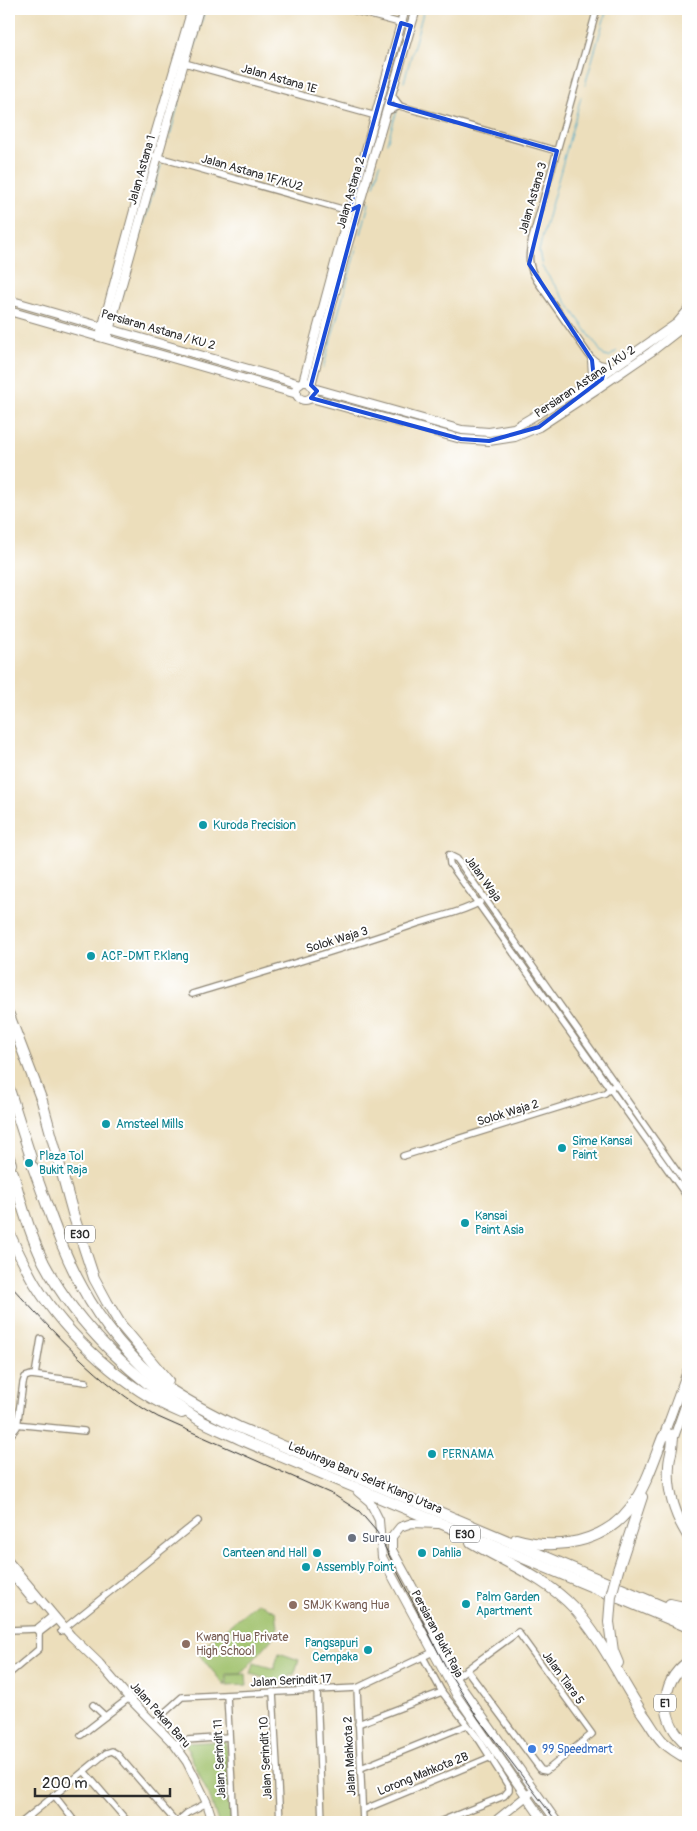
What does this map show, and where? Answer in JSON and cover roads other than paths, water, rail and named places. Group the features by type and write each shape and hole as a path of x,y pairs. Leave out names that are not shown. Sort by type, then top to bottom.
{"highway":[{"name":"Lebuhraya Baru Selat Klang Utara","path":"9,1015 42,1101 83,1247 94,1278 122,1325 162,1376 214,1415"},
{"name":"Lebuhraya Baru Selat Klang Utara","path":"9,1089 32,1162 64,1249 82,1287 102,1320 153,1376 178,1394 214,1415 688,1617"},
{"name":"Lebuhraya Baru Selat Klang Utara","path":"11,1165 25,1216 44,1263 77,1313 110,1350 131,1369 199,1420"},
{"name":"Lebuhraya Baru Selat Klang Utara","path":"9,1233 36,1285 83,1345 128,1382 167,1408 688,1627"},
{"path":"469,1525 528,1542 547,1545 563,1545 582,1540 604,1530 623,1516 634,1501 668,1438"},
{"path":"668,1438 670,1493 678,1518 688,1536"},
{"path":"630,1694 613,1650 609,1622 610,1596 648,1474"},
{"name":"E30","path":"443,1524 497,1558 531,1575 559,1594 574,1608 595,1635 630,1694 661,1740 673,1751 688,1759"},
{"path":"657,1604 672,1604 688,1608"},
{"name":"E1","path":"688,1662 668,1686 665,1704 666,1713 674,1730 688,1745"}],"street":[{"name":"Jalan Astana 1","path":"103,337 180,62 192,9"},
{"name":"Jalan Astana 1","path":"180,62 199,9"},
{"path":"348,9 411,26"},
{"name":"Jalan Astana 2","path":"307,384 349,210 405,9"},
{"name":"Jalan Astana 2","path":"307,384 416,9"},
{"name":"Jalan Astana 3","path":"597,9 529,250 529,264 537,281 603,375"},
{"name":"Jalan Astana 1E","path":"180,62 376,116"},
{"path":"391,94 400,106 557,150"},
{"path":"386,112 400,106"},
{"name":"Jalan Astana 1F/KU2","path":"153,156 349,210"},
{"path":"344,258 352,222 349,210 356,204 365,175 370,168"},
{"name":"Persiaran Astana / KU 2","path":"9,300 462,430 490,432 514,428 587,385 677,323 688,310"},
{"name":"Persiaran Astana / KU 2","path":"9,311 297,394"},
{"name":"Persiaran Astana / KU 2","path":"311,398 461,439 489,441 523,434 539,427 649,353 688,321"},
{"path":"556,416 598,385 603,375 610,376 649,353"},
{"path":"592,360 599,365 613,368"},
{"path":"587,385 593,375 592,360"},
{"path":"307,384 314,393 311,398 303,399 297,394 296,388 307,384"},
{"name":"Jalan Waja","path":"688,1187 486,899 457,860 449,855 450,864 688,1198"},
{"name":"Solok Waja 3","path":"192,994 468,909 486,899"},
{"name":"Solok Waja 2","path":"403,1156 604,1093 616,1084"},
{"path":"35,1375 41,1339"},
{"path":"668,1438 688,1369"},
{"path":"9,1437 17,1427 24,1379 28,1375 86,1382"},
{"path":"668,1438 688,1397"},
{"path":"9,1429 17,1424 84,1432"},
{"path":"9,1453 9,1463"},
{"name":"Persiaran Bukit Raja","path":"312,1468 365,1497 370,1502 379,1520 382,1533 380,1547 382,1557 433,1652 457,1696 544,1822"},
{"path":"63,1630 198,1521"},
{"path":"392,1537 396,1530 404,1525 412,1523 443,1524"},
{"name":"Persiaran Bukit Raja","path":"382,1533 383,1529 389,1527 393,1531 392,1550 455,1678 557,1822"},
{"name":"Jalan Pekan Baru","path":"9,1562 52,1619"},
{"name":"Jalan Pekan Baru","path":"9,1571 52,1619 99,1663 129,1698 174,1744 187,1762 207,1803 213,1822"},
{"path":"9,1630 38,1631 52,1619"},
{"path":"9,1674 40,1649 38,1631"},
{"name":"Jalan Tiara 5","path":"518,1632 592,1734 546,1771 541,1770 467,1670 518,1632"},
{"name":"Jalan Serindit 17","path":"153,1722 182,1697 356,1688 433,1652"},
{"path":"423,1657 442,1692 491,1758 509,1787 504,1796 439,1822"},
{"path":"455,1678 467,1670"},
{"name":"Jalan Mahkota 2","path":"356,1688 364,1822"},
{"path":"317,1690 322,1822"},
{"name":"Jalan Serindit 10","path":"273,1692 280,1822"},
{"path":"358,1724 442,1692"},
{"name":"Jalan Serindit 11","path":"227,1695 234,1822"},
{"path":"81,1735 129,1698"},
{"path":"93,1705 105,1716"},
{"path":"361,1768 467,1725"},
{"path":"174,1744 186,1740 229,1736"},
{"path":"22,1822 106,1752 115,1752 176,1822 207,1803"},
{"name":"Lorong Mahkota 2B","path":"363,1810 491,1758"},
{"path":"84,1771 128,1822"},
{"path":"494,1822 535,1790"},
{"path":"54,1795 75,1822"}],"waterway":[{"path":"194,50 205,9"},
{"path":"404,82 424,9"},
{"path":"585,85 607,9"},
{"path":"169,139 185,78"},
{"path":"581,97 539,251 542,267 604,356 609,357 617,351"},
{"path":"387,143 397,110"},
{"path":"374,186 380,164"},
{"path":"122,297 161,165"},
{"path":"361,234 369,203"},
{"path":"323,368 357,246"}],"tram line":[{"path":"9,1284 43,1321 97,1374 137,1404 158,1417 334,1495 359,1511 377,1532 448,1671 478,1718 557,1822"}],"place":[{"name":"Kuroda Precision","path":"203,825"},
{"name":"ACP-DMT P.Klang","path":"91,956"},
{"name":"Amsteel Mills","path":"106,1124"},
{"name":"Sime Kansai Paint","path":"562,1148"},
{"name":"Plaza Tol Bukit Raja","path":"29,1163"},
{"name":"Kansai Paint Asia","path":"465,1223"},
{"name":"PERNAMA","path":"432,1454"},
{"name":"Surau","path":"352,1538"},
{"name":"Canteen and Hall","path":"317,1553"},
{"name":"Dahlia","path":"422,1553"},
{"name":"Assembly Point","path":"306,1567"},
{"name":"Palm Garden Apartment","path":"466,1604"},
{"name":"SMJK Kwang Hua","path":"293,1605"},
{"name":"Kwang Hua Private High School","path":"186,1644"},
{"name":"Pangsapuri Cempaka","path":"368,1650"},
{"name":"99 Speedmart","path":"532,1749"}]}
